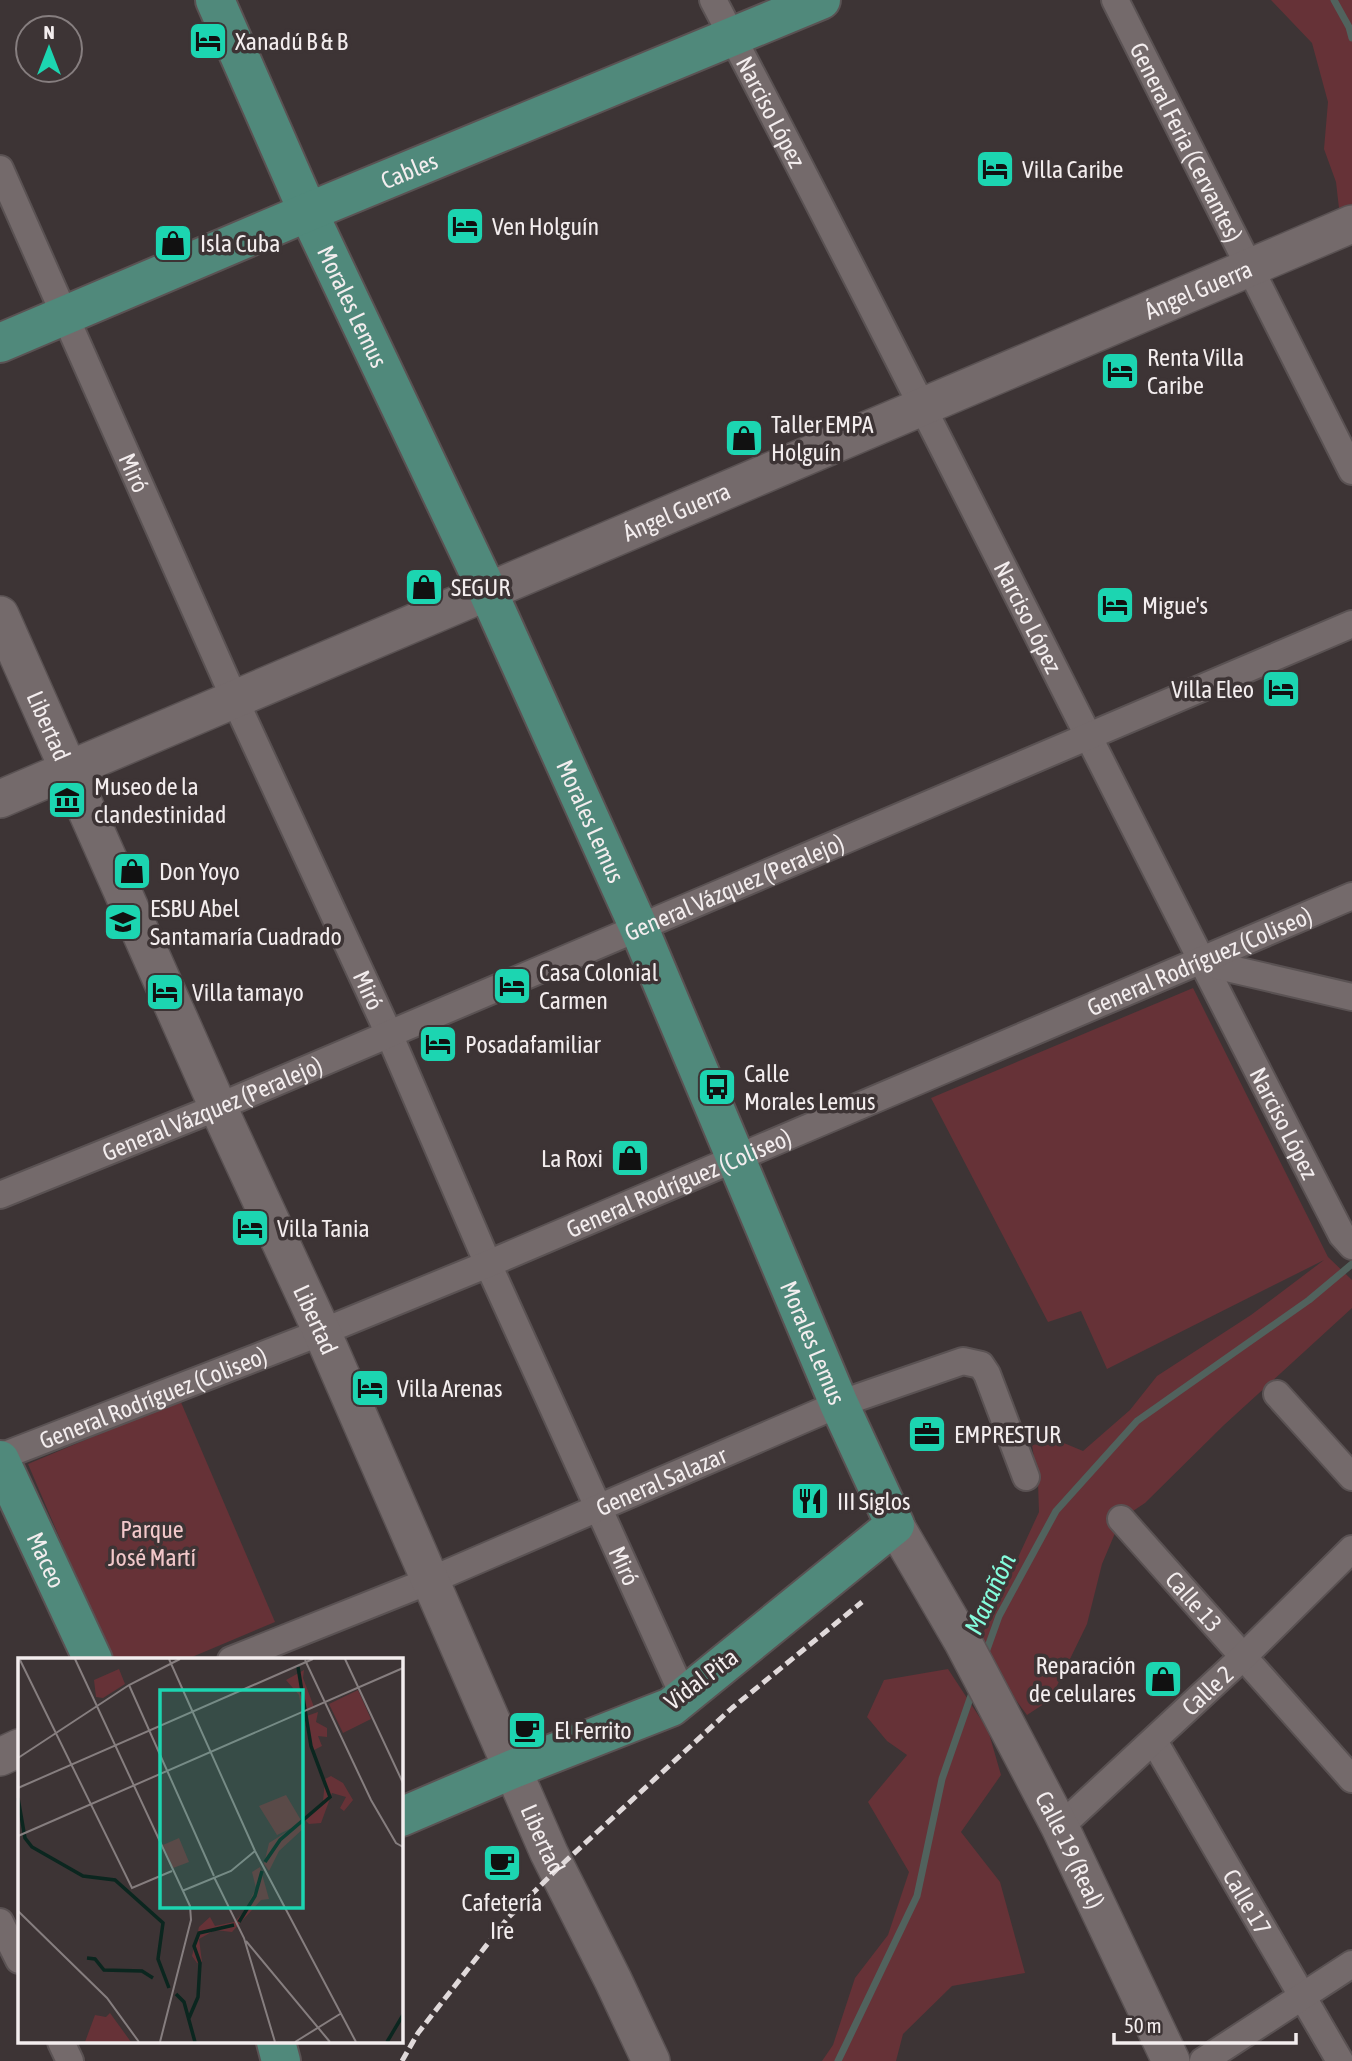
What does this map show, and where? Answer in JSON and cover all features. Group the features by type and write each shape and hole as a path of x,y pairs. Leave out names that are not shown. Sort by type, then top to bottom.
{"main road":[{"name":"Morales Lemus","path":"215,0 308,212 488,592 639,928 839,1404 895,1525"},
{"name":"Cables","path":"0,344 308,212 821,0"},
{"name":"Maceo","path":"0,1458 92,1658"},
{"name":"Vidal Pita","path":"402,1816 671,1707 895,1525"},
{"path":"277,2044 281,2061"}],"street":[{"name":"Narciso López","path":"713,0 833,228 1200,962 1347,1240"},
{"name":"General Feria (Cervantes)","path":"1115,0 1352,471"},
{"name":"Miró","path":"0,169 235,699 389,1034 597,1508 684,1697"},
{"name":"Ángel Guerra","path":"0,799 1352,224"},
{"name":"Libertad","path":"0,615 218,1107 322,1332 549,1853 651,2061"},
{"name":"General Vázquez (Peralejo)","path":"0,1195 218,1107 1352,624"},
{"name":"General Rodríguez (Coliseo)","path":"0,1458 488,1264 1352,896"},
{"path":"1200,962 1352,997"},
{"name":"General Salazar","path":"236,1658 429,1581 839,1404 963,1361 981,1365 987,1374 1026,1478"},
{"path":"1277,1394 1352,1477"},
{"name":"Calle 13","path":"1121,1518 1352,1779"},
{"name":"Morales Lemus","path":"895,1525 963,1642"},
{"name":"Calle 2","path":"1060,1827 1244,1656 1352,1549"},
{"name":"Calle 19 (Real)","path":"963,1642 1060,1827 1171,2061"},
{"name":"Calle 17","path":"1154,1741 1340,2061"},
{"path":"0,1757 18,1748"},
{"path":"0,1922 18,1958"},
{"path":"1203,2061 1352,1964"},
{"path":"62,2044 70,2061"}],"green space":[{"path":"1271,0 1352,0 1352,211 1340,217 1336,182 1324,149 1328,102 1312,43"},
{"path":"1193,988 1328,1257 1352,1280 1352,1308 1224,1425 1145,1503 1121,1519 1102,1564 1087,1624 1050,1700 1027,1715 978,1644 1039,1512 1032,1445 1059,1441 1083,1451 1130,1410 1157,1376 1251,1315 1324,1260 1107,1369 1081,1311 1048,1322 931,1098"},
{"name":"Parque José Martí","path":"180,1400 275,1622 190,1658 111,1658 28,1464"},
{"path":"948,1669 988,1730 1001,1775 961,1832 1000,1882 1025,1973 952,1986 903,2034 896,2061 822,2061 833,2045 855,1978 888,1935 909,1872 868,1802 907,1755 887,1741 867,1717 884,1680"}],"waterway":[{"name":"Marañón","path":"1334,0 1352,38"},
{"name":"Marañón","path":"985,1655 999,1616 1056,1511 1137,1421 1309,1300 1352,1264"},
{"name":"Marañón","path":"838,2061 917,1896 942,1779 973,1690"}],"railway":[{"path":"402,2061 418,2033 507,1919 557,1869 732,1708 862,1602"}],"place":[{"name":"Xanadú B & B","path":"208,41"},
{"name":"Villa Caribe","path":"995,169"},
{"name":"Ven Holguín","path":"465,226"},
{"name":"Isla Cuba","path":"173,243"},
{"name":"Renta Villa Caribe","path":"1120,371"},
{"name":"Taller EMPA Holguín","path":"744,438"},
{"name":"SEGUR","path":"424,587"},
{"name":"Migue's","path":"1115,605"},
{"name":"Villa Eleo","path":"1281,689"},
{"name":"Museo de la clandestinidad","path":"67,800"},
{"name":"Don Yoyo","path":"132,871"},
{"name":"ESBU Abel Santamaría Cuadrado","path":"123,922"},
{"name":"Casa Colonial Carmen","path":"512,986"},
{"name":"Villa tamayo","path":"165,992"},
{"name":"Posadafamiliar","path":"438,1044"},
{"name":"Calle Morales Lemus","path":"717,1087"},
{"name":"La Roxi","path":"630,1158"},
{"name":"Villa Tania","path":"250,1228"},
{"name":"Villa Arenas","path":"370,1388"},
{"name":"EMPRESTUR","path":"927,1434"},
{"name":"III Siglos","path":"810,1501"},
{"name":"Reparación de celulares","path":"1163,1679"},
{"name":"El Ferrito","path":"527,1730"},
{"name":"Cafetería Ire","path":"502,1863"}]}
